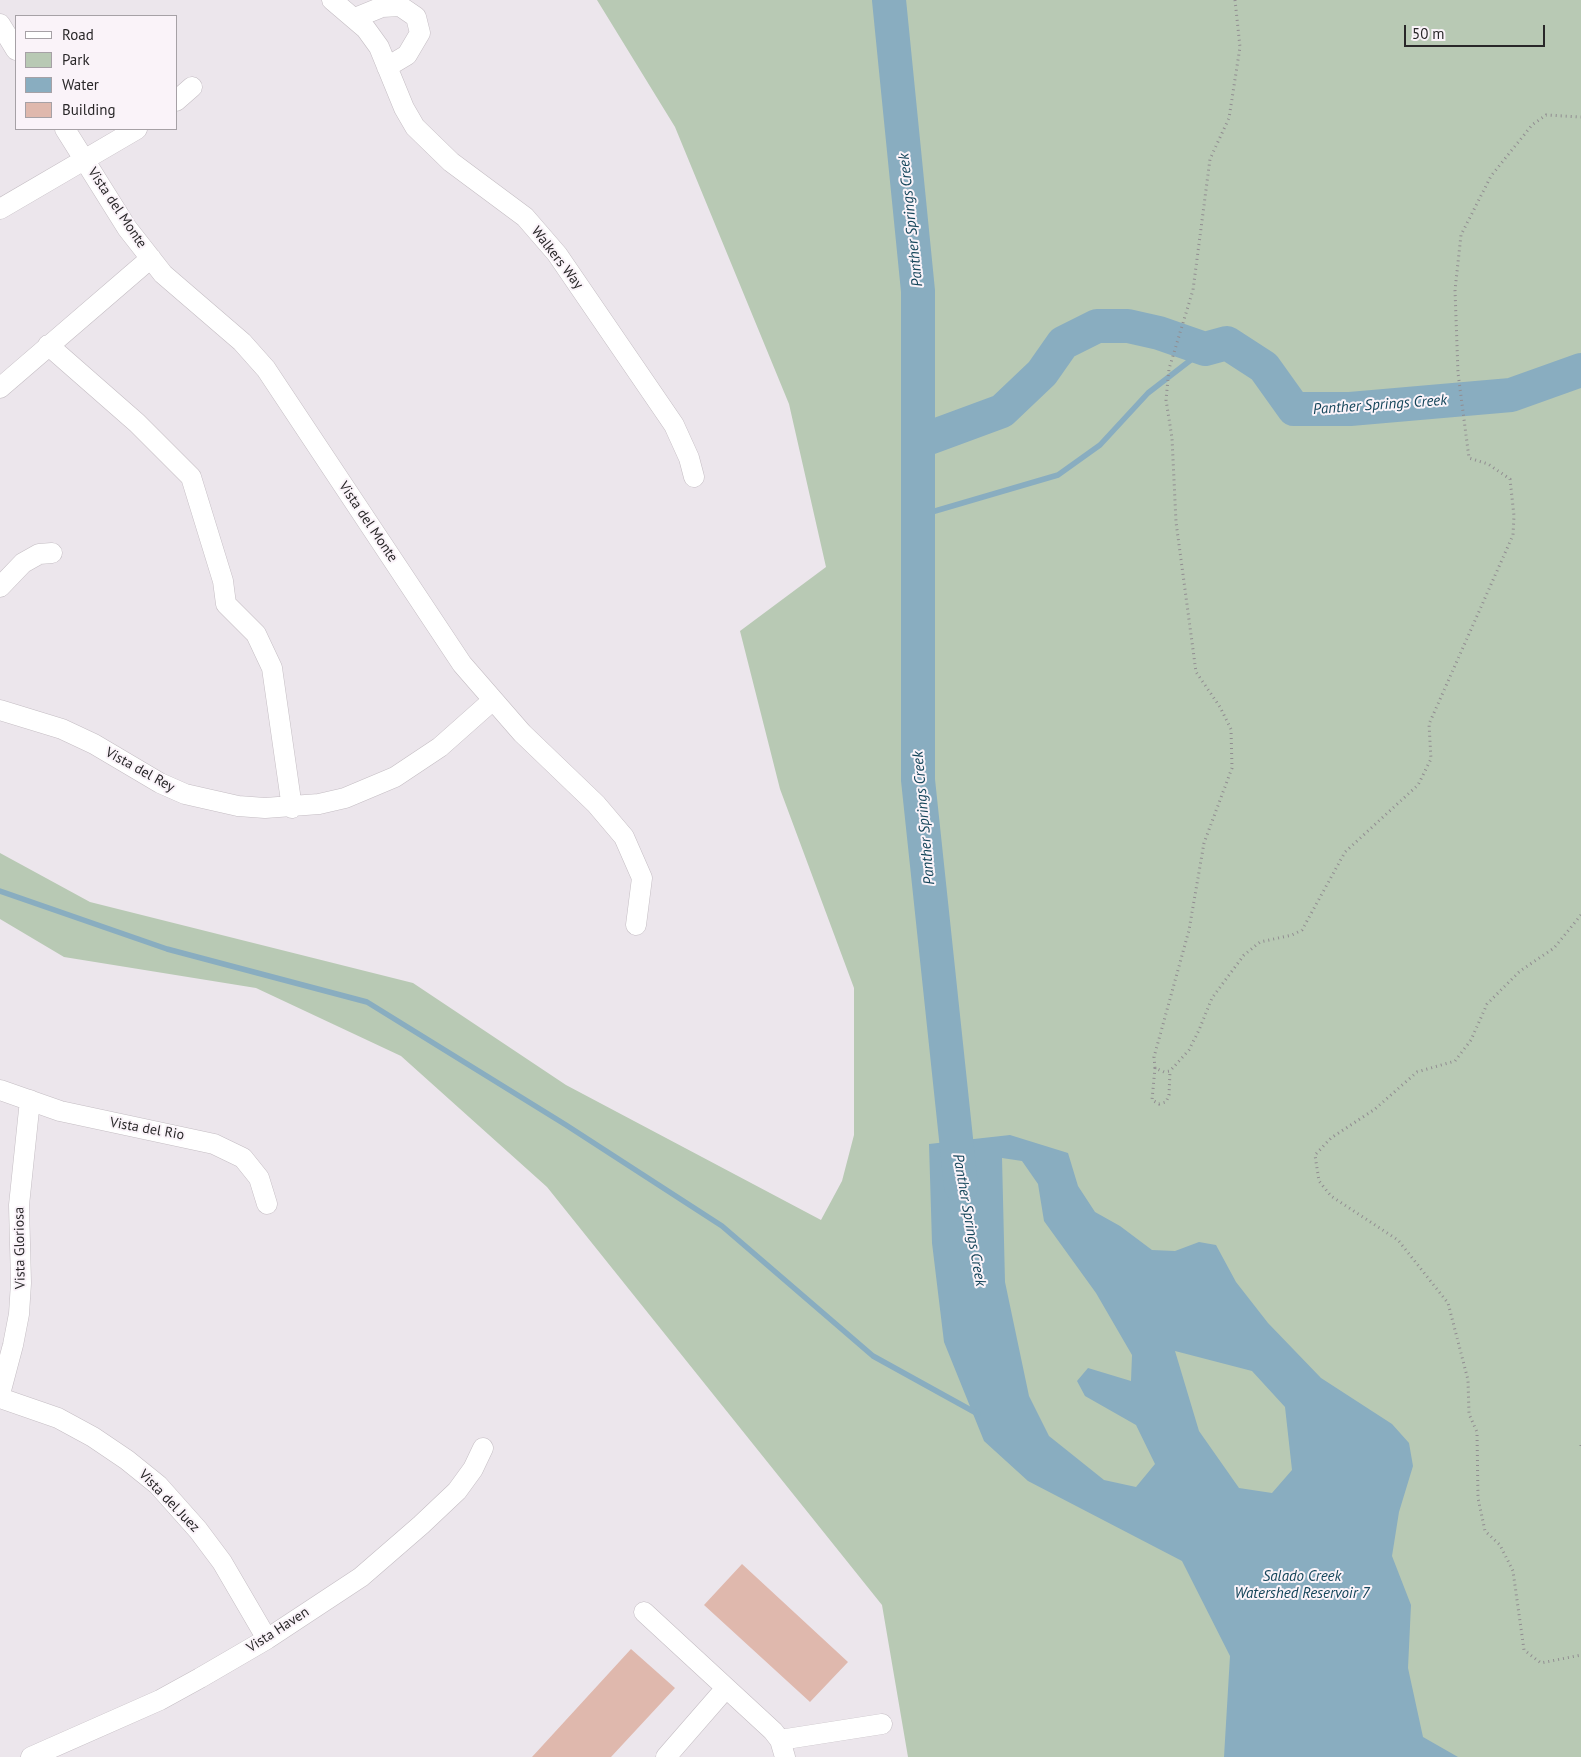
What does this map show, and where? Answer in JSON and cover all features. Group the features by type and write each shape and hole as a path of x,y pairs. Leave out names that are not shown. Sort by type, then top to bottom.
{"street":[{"name":"Walkers Way","path":"332,0 366,29 379,48 415,128 451,162 525,217 557,254 674,425 689,458 694,477"},
{"path":"355,18 382,7 400,6 416,17 420,33 407,54 387,68"},
{"path":"0,24 15,48"},
{"path":"178,99 192,87"},
{"name":"Vista del Monte","path":"66,130 127,228 163,274 242,342 266,369 462,664 522,733 596,804 624,837 642,878 636,925"},
{"path":"0,209 135,130"},
{"path":"0,388 150,258"},
{"path":"48,345 137,423 191,477 223,581 226,604 256,634 272,668 292,808"},
{"path":"0,587 22,563 39,554 52,553"},
{"name":"Vista del Rey","path":"0,710 62,729 94,744 160,783 185,794 238,806 292,808 345,798 395,777 440,747 493,700"},
{"name":"Vista del Rio","path":"0,1090 60,1111 214,1144 243,1158 259,1178 267,1204"},
{"name":"Vista Gloriosa","path":"0,1396 19,1314 21,1283 19,1204 30,1100"},
{"name":"Vista del Juez","path":"0,1396 58,1418 93,1437 127,1460 158,1485 198,1530 217,1556 267,1639"},
{"name":"Vista Haven","path":"31,1757 160,1700 267,1639 361,1576 421,1525 457,1491 473,1469 483,1448"},
{"path":"644,1612 726,1688 782,1749 882,1724"},
{"path":"666,1757 726,1688"}],"path":[{"path":"1235,0 1240,47 1230,118 1210,159 1193,290 1176,353 1169,369 1166,400 1172,438 1176,522 1183,588 1196,672 1220,707 1231,729 1232,768 1204,843 1190,930 1154,1057 1155,1068 1152,1100 1159,1104 1166,1102 1169,1095 1170,1071 1194,1041 1212,998 1244,955 1260,942 1292,936 1302,930 1345,852 1418,785 1431,759 1429,724 1514,535 1510,480 1488,464 1469,458 1459,380 1454,290 1460,235 1491,176 1532,126 1546,115 1581,117"},
{"path":"1581,915 1554,948 1520,971 1487,1004 1471,1040 1455,1061 1417,1072 1375,1109 1332,1138 1315,1155 1319,1181 1331,1196 1398,1240 1448,1303 1468,1380 1469,1414 1477,1432 1478,1498 1485,1531 1500,1545 1513,1571 1524,1650 1541,1663 1581,1655"},
{"path":"1155,1068 1164,1072 1170,1071"}],"green space":[{"path":"597,0 1581,0 1581,1757 908,1757 882,1605 547,1187 401,1056 256,988 64,957 0,919 0,853 90,902 413,983 566,1085 821,1220 842,1181 854,1135 854,988 780,789 740,631 826,567 789,404 675,127"}],"water":[{"name":"Salado Creek Watershed Reservoir 7","path":"1010,1135 1068,1153 1078,1186 1095,1212 1120,1226 1152,1250 1175,1251 1199,1242 1216,1245 1236,1282 1268,1323 1321,1378 1392,1424 1409,1443 1413,1466 1399,1512 1392,1556 1411,1605 1408,1668 1423,1737 1458,1757 1224,1757 1230,1656 1182,1561 1028,1481 984,1441 944,1342 932,1243 929,1144","holes":["1002,1158 1022,1161 1038,1184 1044,1221 1096,1293 1132,1355 1131,1381 1088,1368 1077,1381 1085,1396 1136,1425 1155,1464 1136,1487 1104,1480 1049,1436 1029,1396 1005,1282","1175,1351 1252,1371 1285,1407 1292,1470 1272,1493 1239,1488 1199,1431"]}],"building":[{"path":"742,1564 848,1662 810,1702 704,1605"},
{"path":"631,1649 675,1688 611,1757 532,1757"}],"waterway":[{"name":"Panther Springs Creek","path":"889,0 918,291 918,780 961,1186"},
{"name":"Panther Springs Creek","path":"918,442 1002,411 1042,373 1063,343 1097,326 1128,326 1159,333 1205,349 1227,343 1264,367 1294,409 1350,409 1511,395 1581,370"},
{"name":"Panther Springs Creek","path":"918,516 1058,475 1100,445 1148,393 1205,349"},
{"path":"0,891 167,949 367,1002 566,1125 722,1226 873,1356 978,1414"}]}
